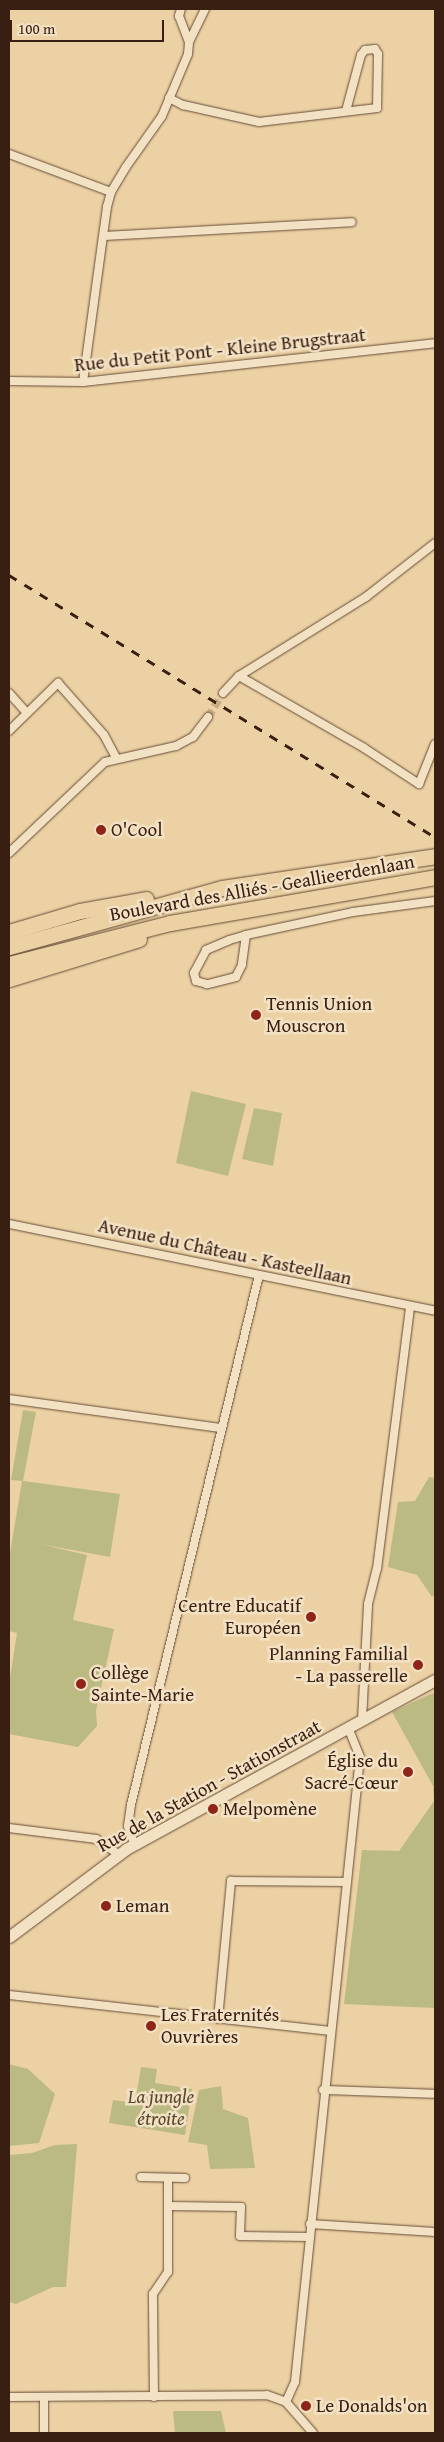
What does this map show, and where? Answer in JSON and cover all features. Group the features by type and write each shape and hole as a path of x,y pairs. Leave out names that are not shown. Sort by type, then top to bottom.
{"highway":[{"name":"Boulevard des Alliés - Geallieerdenlaan","path":"9,947 222,888 435,856"},
{"name":"Boulevard des Alliés - Geallieerdenlaan","path":"9,964 170,922 435,877"},
{"path":"9,932 80,911 222,888"},
{"path":"9,979 150,935 170,922"}],"street":[{"path":"182,9 180,18 189,42"},
{"path":"83,382 111,192 162,116 188,54 189,42 197,21 205,9"},
{"path":"180,18 197,21"},
{"path":"170,98 183,105 259,122 377,108 378,54 375,49 365,50 361,55 346,111"},
{"path":"9,154 111,192"},
{"path":"104,236 352,222"},
{"name":"Rue du Petit Pont - Kleine Brugstraat","path":"9,381 83,382 435,343"},
{"path":"223,693 239,676 366,597 435,542"},
{"path":"239,676 364,748 419,784 435,744"},
{"path":"9,730 58,683 104,735 116,758"},
{"path":"9,693 27,713"},
{"path":"9,853 93,771 116,758 176,746 193,736 208,717"},
{"path":"246,936 242,965 236,977 207,984 196,981 194,973 206,950 246,936 352,912 435,901"},
{"name":"Avenue du Château - Kasteellaan","path":"9,1224 435,1311"},
{"path":"134,1844 128,1826 131,1805 220,1428 259,1275"},
{"path":"362,1720 368,1604 377,1569 391,1438 410,1306"},
{"path":"9,1399 220,1428"},
{"name":"Rue de la Station - Stationstraat","path":"9,1937 118,1854 134,1844 435,1680"},
{"path":"286,2402 295,2382 329,2031 360,1757 348,1728"},
{"path":"9,1828 96,1839 118,1854"},
{"path":"218,2019 231,1881 345,1882"},
{"path":"9,1996 329,2031"},
{"path":"324,2090 435,2094"},
{"path":"141,2177 185,2178"},
{"path":"154,2397 153,2294 168,2272 168,2178"},
{"path":"168,2206 241,2207 240,2236 309,2237"},
{"path":"310,2224 435,2232"},
{"path":"9,2397 266,2395 286,2402 313,2433"},
{"path":"44,2397 44,2433"}],"green space":[{"path":"191,1091 246,1104 228,1176 176,1163"},
{"path":"254,1108 282,1113 273,1166 242,1159"},
{"path":"23,1410 36,1412 23,1481 120,1494 110,1557 40,1544 87,1555 73,1620 114,1629 96,1711 97,1726 78,1747 9,1734 9,1684 17,1633 9,1631 9,1559 22,1481 11,1480"},
{"path":"429,1477 435,1478 435,1594 432,1597 417,1575 388,1567 398,1502 415,1501"},
{"path":"433,1693 435,1696 435,2008 344,2004 362,1850 399,1851 434,1801 433,1786 392,1712"},
{"path":"9,2064 28,2069 55,2094 39,2143 9,2146"},
{"name":"La jungle étroite","path":"141,2067 157,2069 155,2083 192,2089 185,2135 109,2123 113,2100 135,2103"},
{"path":"221,2086 223,2109 248,2118 255,2168 210,2169 207,2145 188,2142 199,2090"},
{"path":"77,2144 66,2287 53,2287 16,2304 9,2302 9,2155 32,2153 55,2145"},
{"path":"173,2411 221,2411 226,2433 175,2433"}],"tunnel":[{"path":"208,717 223,693"}],"railway":[{"path":"9,575 435,837"}],"place":[{"name":"O'Cool","path":"101,830"},
{"name":"Tennis Union Mouscron","path":"256,1015"},
{"name":"Centre Educatif Européen","path":"311,1617"},
{"name":"Planning Familial - La passerelle","path":"418,1665"},
{"name":"Collège Sainte-Marie","path":"81,1684"},
{"name":"Église du Sacré-Cœur","path":"408,1772"},
{"name":"Melpomène","path":"213,1809"},
{"name":"Leman","path":"106,1906"},
{"name":"Les Fraternités Ouvrières","path":"151,2026"},
{"name":"Le Donalds'on","path":"306,2406"}]}
